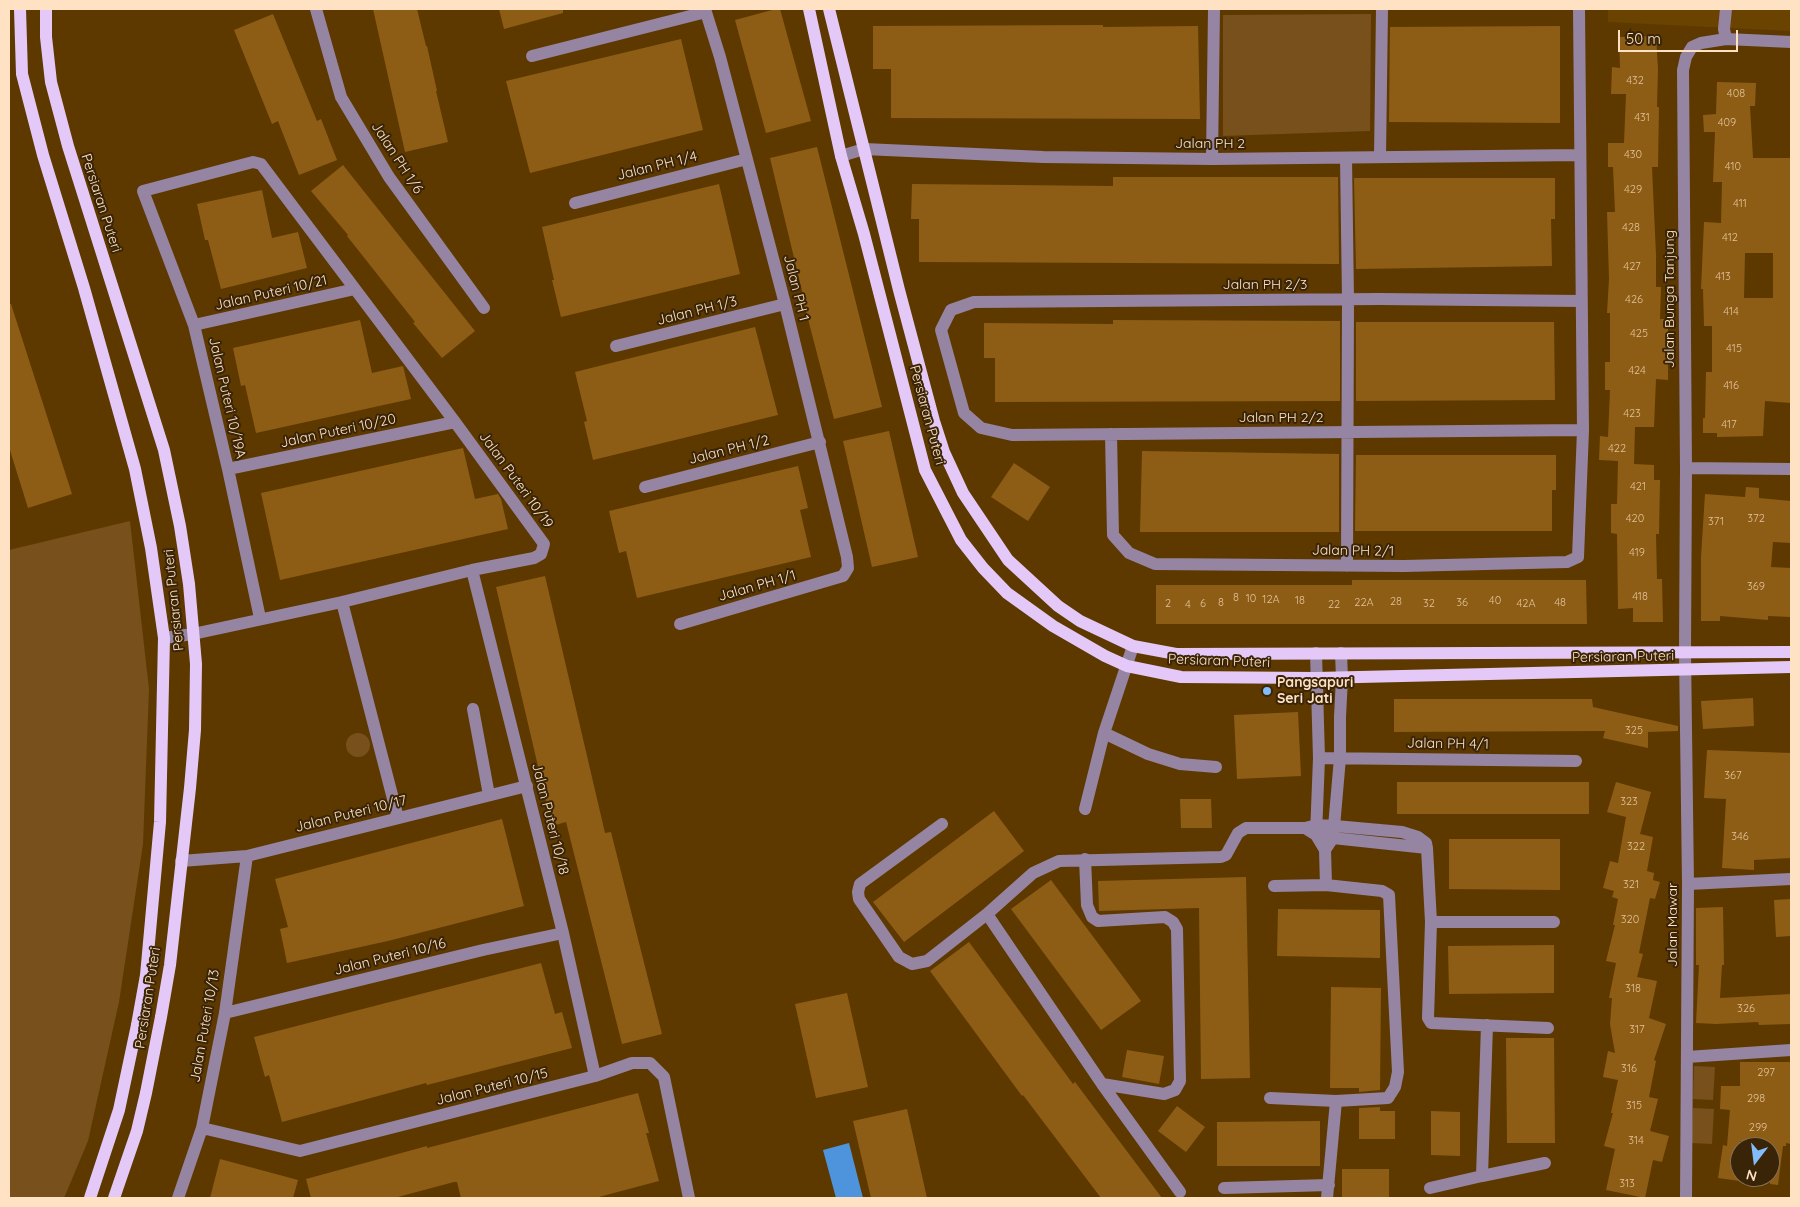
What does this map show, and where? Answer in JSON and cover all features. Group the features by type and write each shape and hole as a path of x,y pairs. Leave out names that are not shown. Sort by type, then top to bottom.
{"main road":[{"name":"Persiaran Puteri","path":"20,9 22,74 43,155 84,288 135,469 152,548 164,638 160,822 146,975 138,1025 119,1110 90,1198"},
{"name":"Persiaran Puteri","path":"46,9 46,37 52,82 68,146 164,450 180,526 189,584 196,664 195,730 170,965 137,1131 114,1198"},
{"name":"Persiaran Puteri","path":"809,9 841,156 864,234 925,470 961,540 1007,593 1053,626 1105,656 1127,666 1181,677 1342,678 1791,667"},
{"name":"Persiaran Puteri","path":"829,9 899,290 944,452 963,492 1008,560 1058,606 1080,621 1133,646 1176,654 1791,652"}],"street":[{"name":"Jalan PH 1/6","path":"316,9 341,97 390,176 484,308"},
{"path":"1212,159 1214,9"},
{"path":"1380,157 1382,9"},
{"path":"1579,9 1583,430"},
{"path":"1726,9 1724,28 1726,39"},
{"path":"532,56 706,10"},
{"name":"Jalan PH 1","path":"706,10 747,159 820,442 847,557 848,568 842,576"},
{"name":"Jalan Bunga Tanjung","path":"1685,652 1686,468 1683,70 1686,58 1692,48 1701,43 1726,39 1791,42"},
{"name":"Jalan PH 2","path":"841,156 864,149 1043,157 1212,159 1580,155"},
{"path":"1346,158 1348,300 1347,566"},
{"name":"Jalan PH 1/4","path":"575,202 747,159"},
{"name":"Jalan Puteri 10/19A","path":"260,618 228,469 194,325 143,191 253,162 261,164"},
{"name":"Jalan Puteri 10/19","path":"164,638 193,634 260,618 342,602 472,570 534,558 541,554 544,544 261,164"},
{"name":"Jalan Puteri 10/21","path":"194,325 355,289"},
{"name":"Jalan PH 2/3","path":"981,428 964,413 941,330 951,310 974,302 1581,301"},
{"name":"Jalan PH 1/3","path":"616,346 785,304"},
{"name":"Jalan Puteri 10/20","path":"228,469 455,422"},
{"name":"Jalan PH 2/2","path":"981,428 1012,435 1583,430"},
{"name":"Jalan PH 2/1","path":"1111,434 1113,535 1129,554 1155,564 1404,566 1567,562 1578,557 1583,430"},
{"name":"Jalan PH 1/2","path":"645,487 820,442"},
{"path":"1686,468 1791,469"},
{"name":"Jalan Puteri 10/18","path":"472,570 563,933 595,1076"},
{"name":"Jalan PH 1/1","path":"680,624 842,576"},
{"path":"342,602 398,818"},
{"path":"1084,809 1104,734 1133,646"},
{"name":"Jalan Mawar","path":"1685,652 1688,884 1686,1198"},
{"path":"1316,653 1319,758 1313,830 1325,850"},
{"path":"1326,885 1325,850 1334,832 1340,758 1341,653"},
{"path":"473,710 489,795"},
{"path":"1104,734 1148,754 1180,764 1216,767"},
{"name":"Jalan PH 4/1","path":"1319,758 1576,761"},
{"name":"Jalan Puteri 10/17","path":"181,860 247,856 527,786"},
{"path":"942,824 860,884 859,899 899,957 912,964 927,961 987,914 1033,873 1059,861 1221,857 1226,854 1238,833 1246,828 1409,834 1418,837 1426,843 1427,848 1431,922 1428,1018 1431,1023 1548,1028"},
{"name":"Jalan Puteri 10/13","path":"178,1198 202,1128 225,1013 247,856"},
{"path":"1085,859 1087,905 1092,917 1098,921 1165,917 1173,922 1176,929 1180,1081 1176,1090 1164,1094 1102,1084"},
{"path":"1688,884 1791,879"},
{"path":"1270,1098 1336,1101 1388,1098 1395,1087 1397,1062 1389,895 1382,891 1326,885 1274,886"},
{"path":"987,914 1102,1084 1180,1192"},
{"path":"1431,922 1554,922"},
{"name":"Jalan Puteri 10/16","path":"225,1013 563,933"},
{"path":"1482,1176 1487,1026"},
{"path":"1687,1057 1791,1050"},
{"name":"Jalan Puteri 10/15","path":"202,1128 300,1151 595,1076 632,1063 650,1063 664,1077 689,1198"},
{"path":"1327,1198 1336,1101"},
{"path":"1430,1188 1545,1163"},
{"path":"1224,1188 1329,1185"}],"shaded area":[{"path":"1608,9 1791,9 1791,31 1608,22"},
{"path":"1371,14 1370,131 1223,136 1223,15"},
{"path":"130,521 149,689 143,844 119,1002 88,1141 64,1198 9,1198 9,550"},
{"path":"358,733 367,736 370,745 367,754 358,757 349,754 346,745 349,736"},
{"path":"1694,1066 1715,1067 1713,1100 1693,1099"},
{"path":"1693,1108 1714,1109 1712,1144 1691,1143"}],"water":[{"path":"849,1143 863,1198 836,1198 823,1150"}],"building":[{"path":"373,9 417,9 448,142 405,152"},
{"path":"499,9 563,9 563,13 504,29"},
{"path":"780,9 811,121 766,133 735,20"},
{"path":"273,14 317,121 321,119 337,160 299,175 278,121 272,124 234,30"},
{"path":"1103,25 1103,27 1198,26 1200,119 891,118 891,69 873,69 873,26"},
{"path":"1560,26 1560,123 1389,122 1390,27"},
{"path":"1656,36 1658,69 1657,107 1659,107 1658,167 1652,167 1656,287 1661,287 1660,319 1668,319 1668,380 1656,379 1654,427 1635,427 1634,464 1654,465 1654,480 1660,480 1659,534 1656,534 1657,579 1662,579 1663,622 1633,622 1633,608 1618,609 1617,534 1611,533 1611,504 1617,504 1618,461 1599,460 1600,436 1608,437 1610,390 1605,390 1605,362 1610,362 1610,313 1607,313 1609,279 1607,212 1615,212 1613,167 1608,167 1608,143 1624,143 1626,94 1611,94 1612,67 1620,68 1619,37"},
{"path":"681,39 703,130 530,173 506,81"},
{"path":"1717,82 1756,83 1755,106 1750,106 1753,158 1791,158 1791,403 1765,401 1763,436 1717,437 1717,433 1703,433 1706,372 1712,372 1712,326 1704,326 1703,289 1701,289 1704,222 1721,223 1722,182 1713,182 1715,132 1704,132 1703,115 1716,114","holes":["1745,253 1773,253 1773,298 1744,298"]},
{"path":"817,147 882,407 834,419 802,296 770,158"},
{"path":"343,165 475,331 442,358 413,323 415,322 348,235 311,191"},
{"path":"1113,177 1338,177 1339,264 919,262 919,219 911,219 912,184 1113,186"},
{"path":"1354,178 1555,178 1555,219 1551,219 1552,266 1356,269"},
{"path":"719,184 740,274 561,317 542,227"},
{"path":"262,190 272,238 298,232 307,268 221,289 208,240 205,240 197,204"},
{"path":"9,304 11,304 72,494 28,508 9,447"},
{"path":"360,320 372,373 403,366 411,399 256,433 245,385 241,386 233,348"},
{"path":"1113,320 1340,321 1340,401 995,402 995,358 984,358 984,323 1113,324"},
{"path":"1356,322 1554,322 1555,400 1356,401"},
{"path":"755,327 778,415 593,460 584,422 587,421 575,372"},
{"path":"889,431 918,557 872,567 843,441"},
{"path":"463,448 475,499 498,494 501,499 508,529 280,580 261,493"},
{"path":"1142,451 1339,454 1339,532 1140,532"},
{"path":"1356,455 1556,455 1556,490 1552,490 1552,531 1355,531"},
{"path":"1014,463 1050,487 1028,521 991,497"},
{"path":"798,466 808,508 800,510 811,557 637,598 626,551 619,553 609,511"},
{"path":"1746,487 1759,488 1759,498 1791,501 1791,543 1773,542 1771,567 1791,568 1791,617 1768,616 1768,620 1720,616 1720,621 1701,621 1701,557 1705,494 1745,497"},
{"path":"545,576 605,833 611,832 662,1034 622,1044 566,822 552,826 496,587"},
{"path":"1352,580 1586,580 1587,624 1156,624 1156,585 1352,585"},
{"path":"1753,698 1754,726 1703,729 1701,701"},
{"path":"1394,699 1592,699 1593,707 1678,726 1678,731 1648,732 1648,748 1603,738 1605,731 1394,732"},
{"path":"1298,712 1301,776 1237,779 1234,715"},
{"path":"1707,750 1791,753 1791,858 1754,860 1754,870 1722,868 1726,799 1704,798"},
{"path":"1397,782 1589,782 1589,814 1397,814"},
{"path":"1616,782 1651,792 1640,834 1653,837 1647,871 1654,873 1653,880 1660,882 1655,899 1650,898 1639,953 1643,954 1637,977 1657,981 1649,1018 1666,1024 1654,1060 1656,1061 1649,1097 1658,1099 1650,1131 1669,1136 1662,1162 1653,1160 1645,1198 1606,1190 1615,1149 1604,1146 1613,1113 1611,1113 1618,1080 1603,1077 1608,1051 1615,1053 1610,1024 1612,998 1609,998 1616,963 1606,961 1615,925 1613,925 1618,899 1612,897 1614,891 1603,888 1610,861 1618,863 1626,817 1607,812"},
{"path":"1180,799 1211,799 1212,828 1181,828"},
{"path":"994,811 1024,851 904,942 873,902"},
{"path":"502,819 524,906 388,941 287,963 280,929 288,927 275,879"},
{"path":"1449,839 1560,839 1560,890 1449,889"},
{"path":"1246,877 1250,1078 1201,1079 1199,908 1099,911 1098,881"},
{"path":"1051,880 1141,1001 1101,1030 1011,909"},
{"path":"1791,899 1791,936 1776,937 1774,900"},
{"path":"1723,907 1724,965 1722,965 1720,998 1791,994 1791,1024 1759,1025 1758,1022 1696,1023 1699,965 1696,965 1696,908"},
{"path":"1278,909 1380,910 1380,958 1277,956"},
{"path":"969,942 1073,1084 1075,1082 1162,1198 1101,1198 1022,1096 930,971"},
{"path":"1554,945 1554,993 1449,994 1448,946"},
{"path":"541,963 555,1014 562,1012 572,1048 427,1085 426,1083 282,1122 269,1075 265,1077 254,1037"},
{"path":"1331,987 1381,988 1380,1090 1359,1092 1359,1088 1330,1088"},
{"path":"847,993 868,1087 816,1098 795,1004"},
{"path":"1506,1038 1554,1038 1555,1143 1507,1143"},
{"path":"1127,1050 1164,1056 1159,1084 1122,1077"},
{"path":"1740,1062 1791,1062 1791,1144 1786,1143 1786,1146 1783,1146 1780,1169 1780,1137 1730,1137 1730,1180 1718,1178 1723,1145 1727,1146 1730,1110 1720,1109 1721,1086 1740,1086"},
{"path":"638,1093 649,1133 646,1133 659,1181 595,1198 461,1198 457,1182 454,1182 394,1198 311,1198 306,1179 427,1146 427,1148"},
{"path":"1177,1106 1205,1127 1186,1152 1158,1131"},
{"path":"1380,1107 1380,1111 1395,1111 1395,1139 1359,1139 1359,1108"},
{"path":"907,1109 927,1198 871,1198 853,1121"},
{"path":"1431,1111 1460,1112 1460,1156 1431,1155"},
{"path":"1320,1121 1320,1166 1217,1166 1217,1122"},
{"path":"220,1159 298,1180 293,1198 210,1198"},
{"path":"1342,1169 1389,1169 1389,1198 1342,1198"}],"place":[{"name":"Pangsapuri Seri Jati","path":"1267,691"}]}
